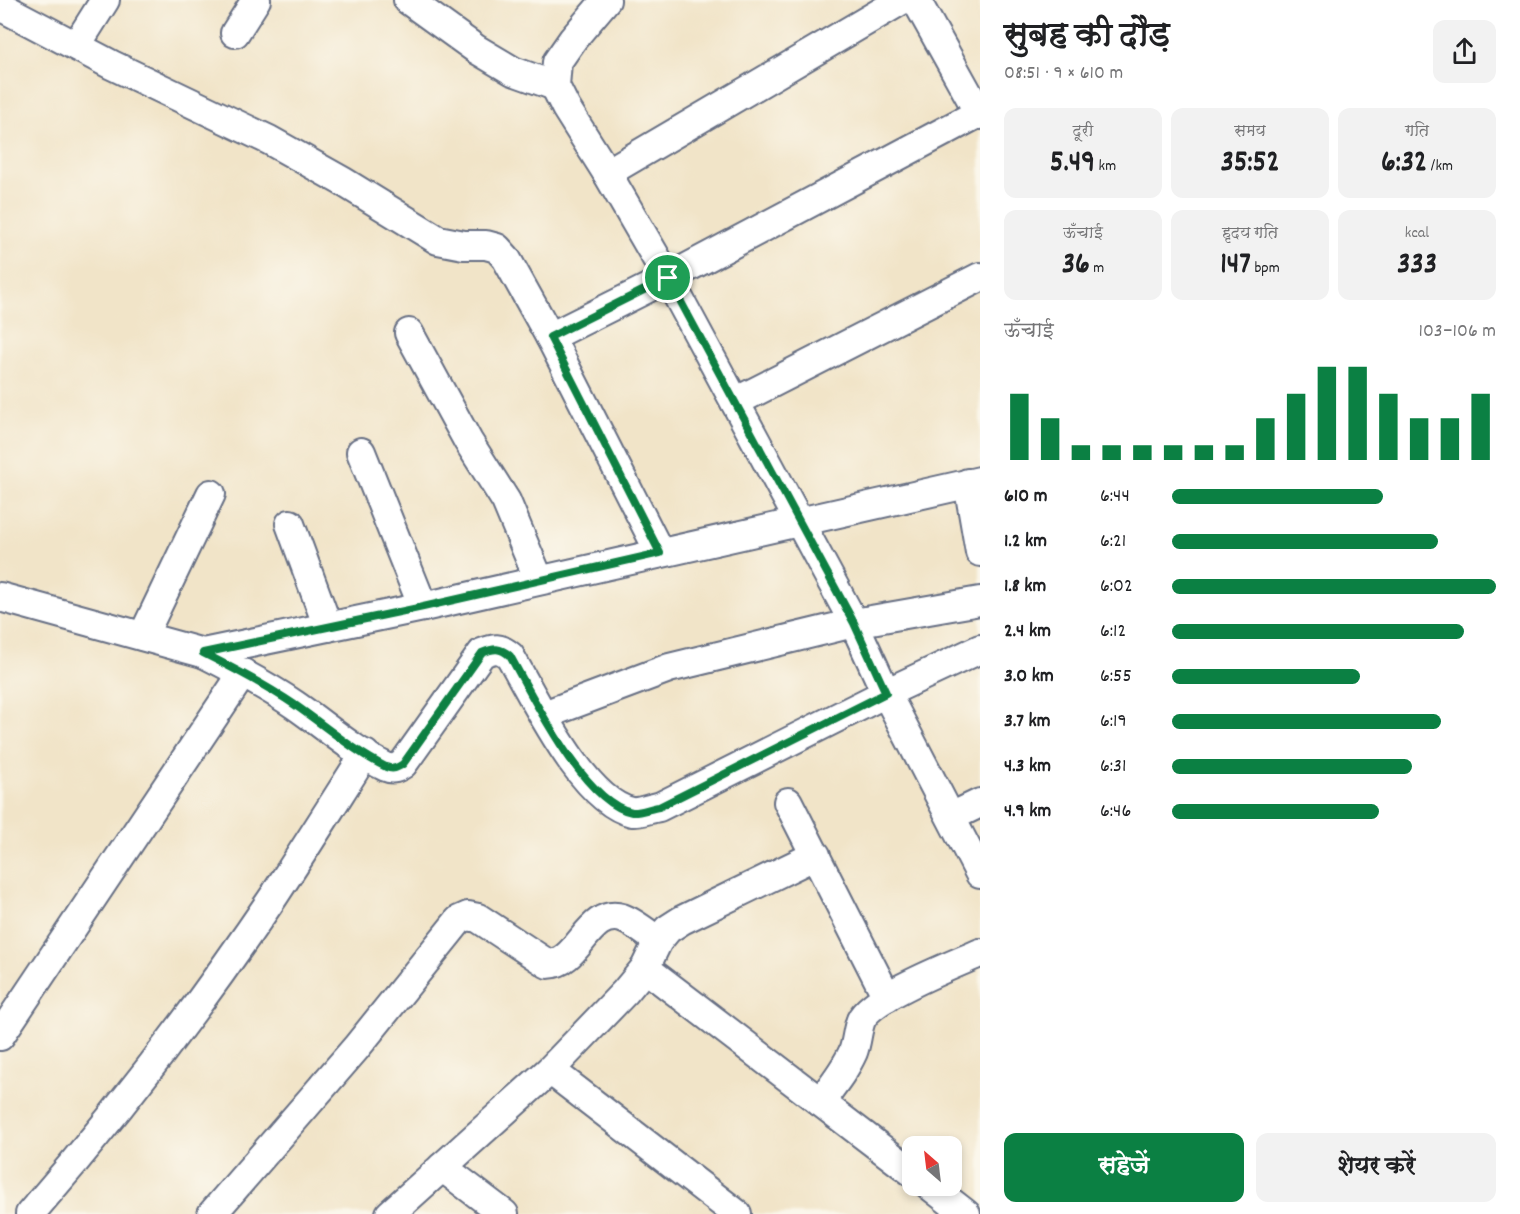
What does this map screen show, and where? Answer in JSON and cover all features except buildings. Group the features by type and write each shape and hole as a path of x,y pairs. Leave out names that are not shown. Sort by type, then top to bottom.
{"street":[{"path":"76,46 105,0"},
{"path":"235,33 256,0"},
{"path":"408,0 476,49 513,71 555,86"},
{"path":"607,173 902,0"},
{"path":"550,337 668,278 979,114 916,0"},
{"path":"607,1 573,39 557,62 555,86 668,278 735,402 854,623 886,693 980,874"},
{"path":"0,6 76,46 269,140 342,181 438,240 497,248 506,258 550,337 660,553"},
{"path":"735,402 980,277"},
{"path":"409,333 468,441 506,501 540,580"},
{"path":"361,452 423,607"},
{"path":"203,653 423,607 974,482 980,552"},
{"path":"143,636 211,495"},
{"path":"290,524 328,627"},
{"path":"0,597 203,653 243,673 293,704 365,754 395,769 403,764 482,653 492,648 502,649 510,656 565,751 585,778 605,799 633,812 659,807 886,693 980,649"},
{"path":"544,715 669,668 854,623 980,601"},
{"path":"0,1036 243,673"},
{"path":"30,1214 73,1165 173,1038 274,896 365,754"},
{"path":"788,802 886,997"},
{"path":"951,818 980,803"},
{"path":"390,1214 550,1070 625,992 645,968 658,941 668,929 816,855"},
{"path":"212,1214 356,1048 459,920 468,916 478,918 548,964 556,964 565,960 596,925 609,917 623,918 658,941"},
{"path":"820,1102 852,1053 861,1021 871,1007 886,997 980,953"},
{"path":"645,968 902,1164"},
{"path":"550,1070 737,1214"},
{"path":"442,1167 504,1214"},
{"path":"942,1196 966,1214"}],"route":[{"path":"668,278 854,623 886,693 659,807 633,812 605,799 585,778 565,751 510,656 502,649 492,648 482,653 403,764 395,769 365,754 293,704 243,673 203,653 375,615 423,607 660,553 550,337 668,278"}]}
